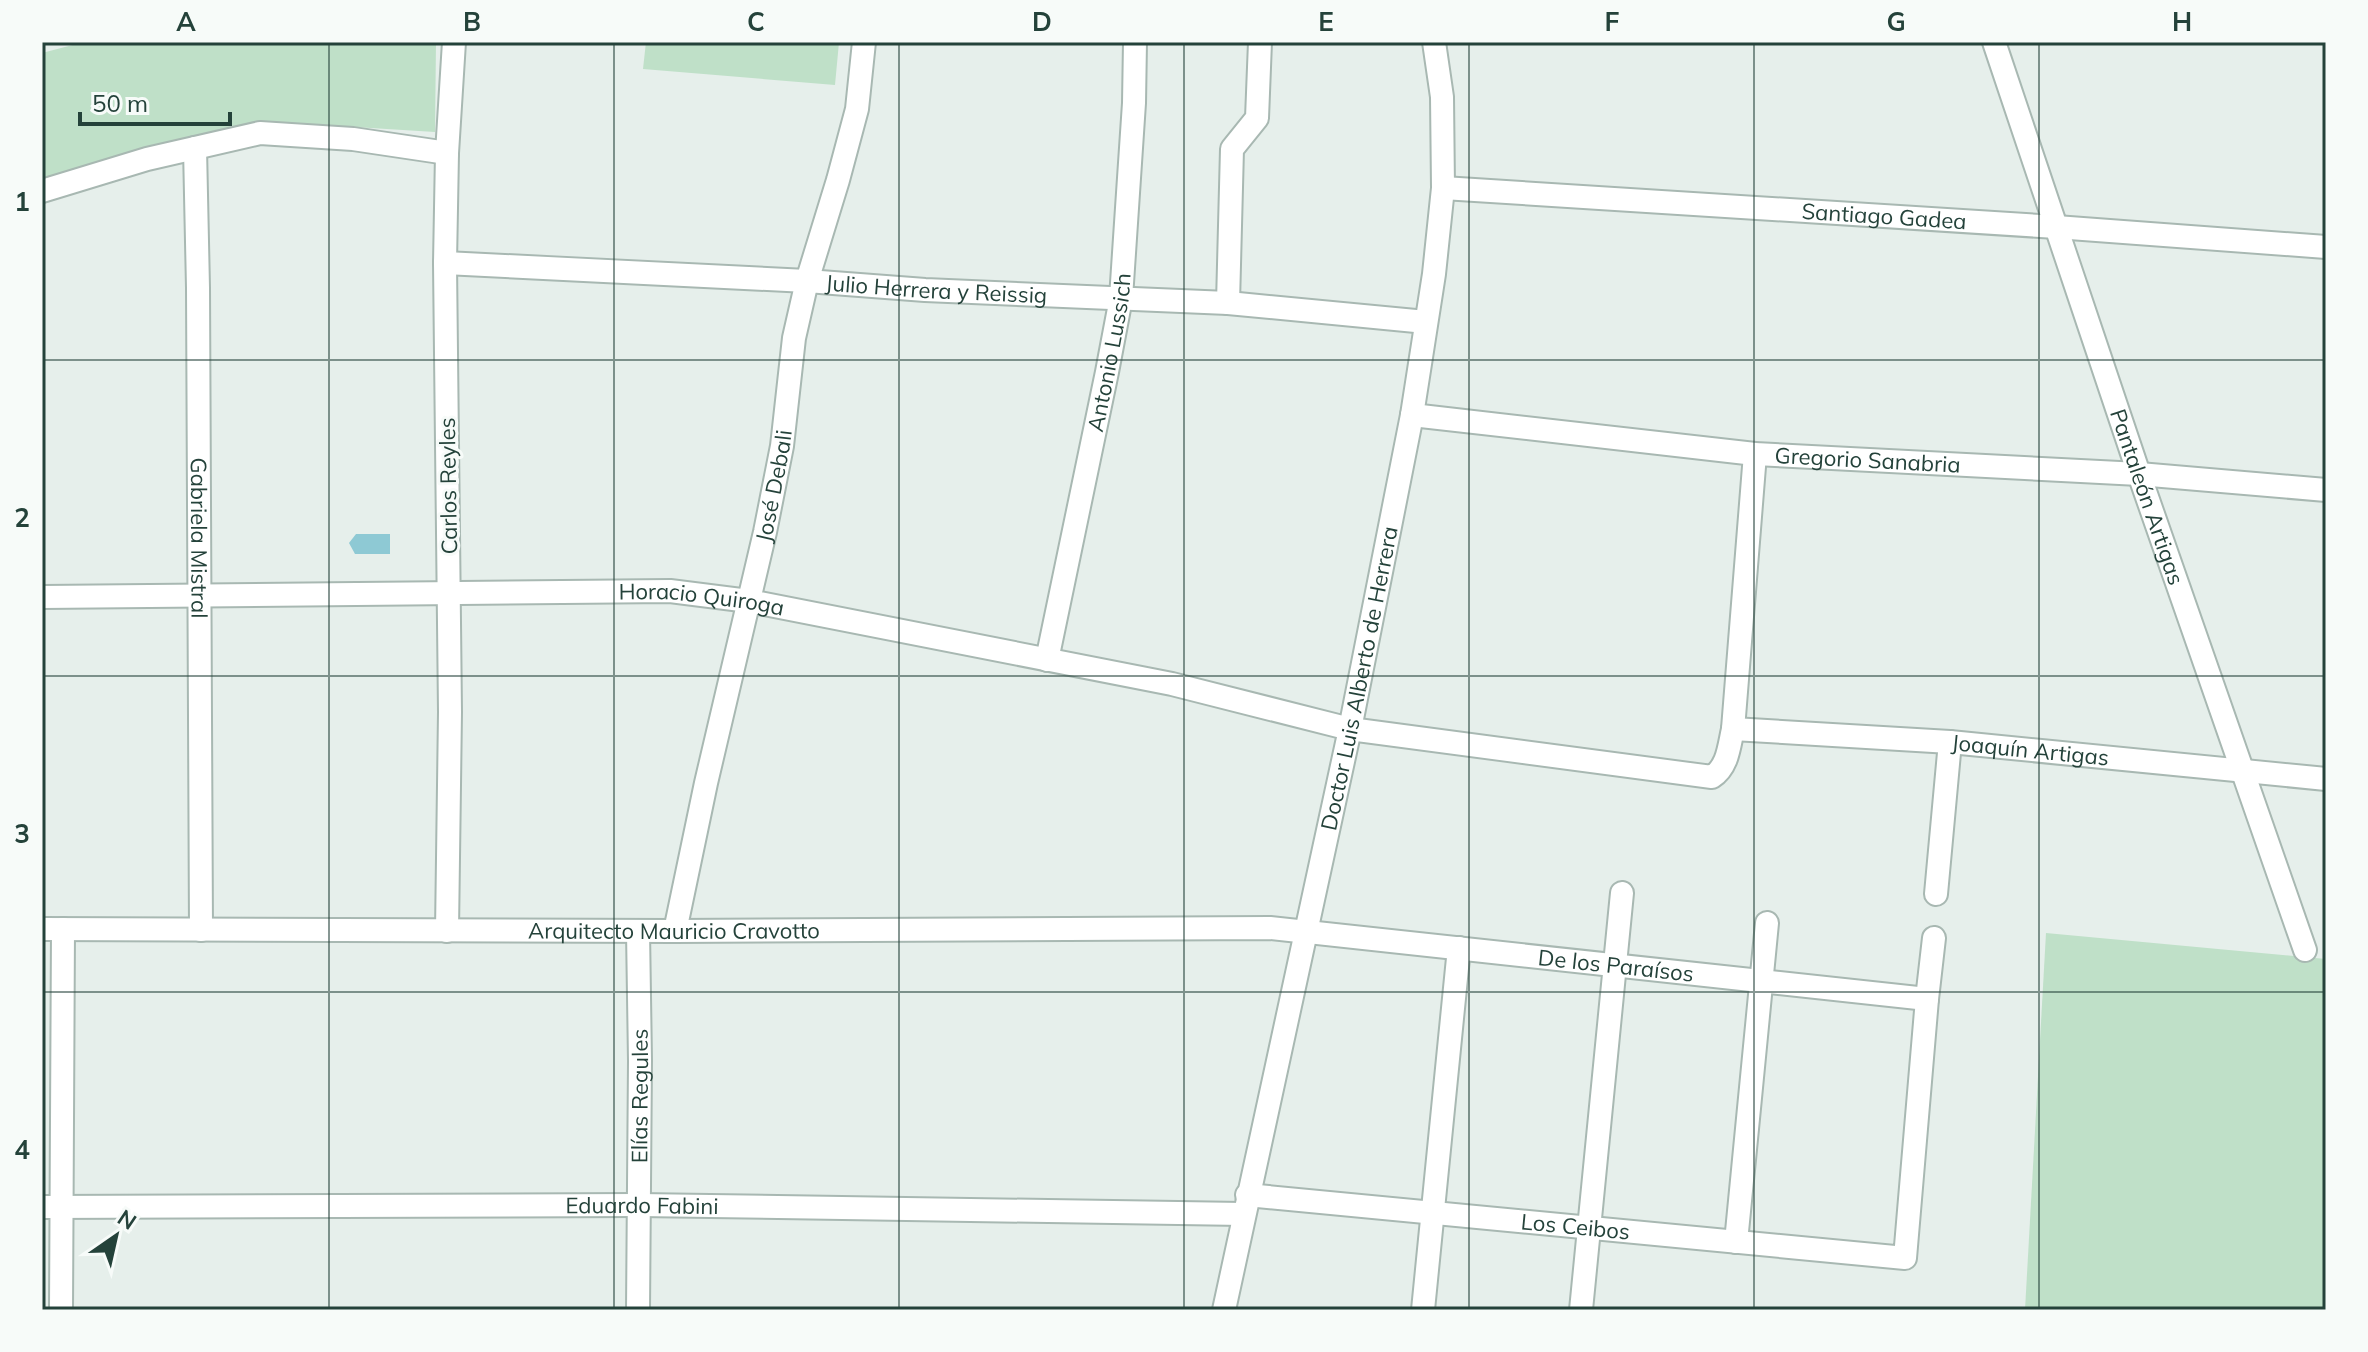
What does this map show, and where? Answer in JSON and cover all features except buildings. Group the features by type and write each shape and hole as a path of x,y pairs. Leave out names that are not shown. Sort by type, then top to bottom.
{"street":[{"name":"Carlos Reyles","path":"447,931 450,593 445,263 447,153 454,42"},
{"name":"José Debali","path":"675,931 782,446 794,338 807,281 857,109 864,42"},
{"name":"Antonio Lussich","path":"1047,660 1121,298 1135,42"},
{"path":"1228,303 1232,149 1257,118 1260,42"},
{"name":"Doctor Luis Alberto de Herrera","path":"1224,1310 1350,729 1412,415 1443,188 1442,97 1434,42"},
{"name":"Pantaleón Artigas","path":"1994,42 2139,474 2305,950"},
{"path":"42,191 147,159 260,133 353,139 447,153"},
{"name":"Gabriela Mistral","path":"195,148 201,930"},
{"name":"Santiago Gadea","path":"1443,188 2326,247"},
{"name":"Julio Herrera y Reissig","path":"445,263 925,290 1228,303 1426,322"},
{"name":"Gregorio Sanabria","path":"1412,415 1755,454 2139,474 2326,490"},
{"path":"1350,729 1712,777 1720,773 1733,729 1755,454"},
{"name":"Horacio Quiroga","path":"42,597 670,591 749,601 1172,684 1350,729"},
{"name":"Joaquín Artigas","path":"1733,729 1950,742 2326,779"},
{"path":"1936,894 1950,742"},
{"path":"1581,1310 1622,893"},
{"path":"1736,1242 1767,923"},
{"name":"Arquitecto Mauricio Cravotto","path":"52,929 675,931 1270,928 1305,931"},
{"path":"52,929 52,1207 61,1310"},
{"name":"Elías Regules","path":"638,931 638,1310"},
{"name":"De los Paraísos","path":"1305,931 1927,999"},
{"path":"1927,999 1934,938"},
{"path":"1423,1310 1459,948"},
{"name":"Los Ceibos","path":"1245,1205 1434,1213 1905,1258 1927,999"},
{"name":"Eduardo Fabini","path":"52,1207 1245,1205"}],"green space":[{"path":"84,42 436,42 435,132 258,121 42,178 42,53"},
{"path":"646,42 839,42 835,85 643,69"},
{"path":"2046,933 2326,959 2326,1310 2025,1310"}],"water":[{"path":"356,534 390,534 390,554 355,554 349,543"}]}
